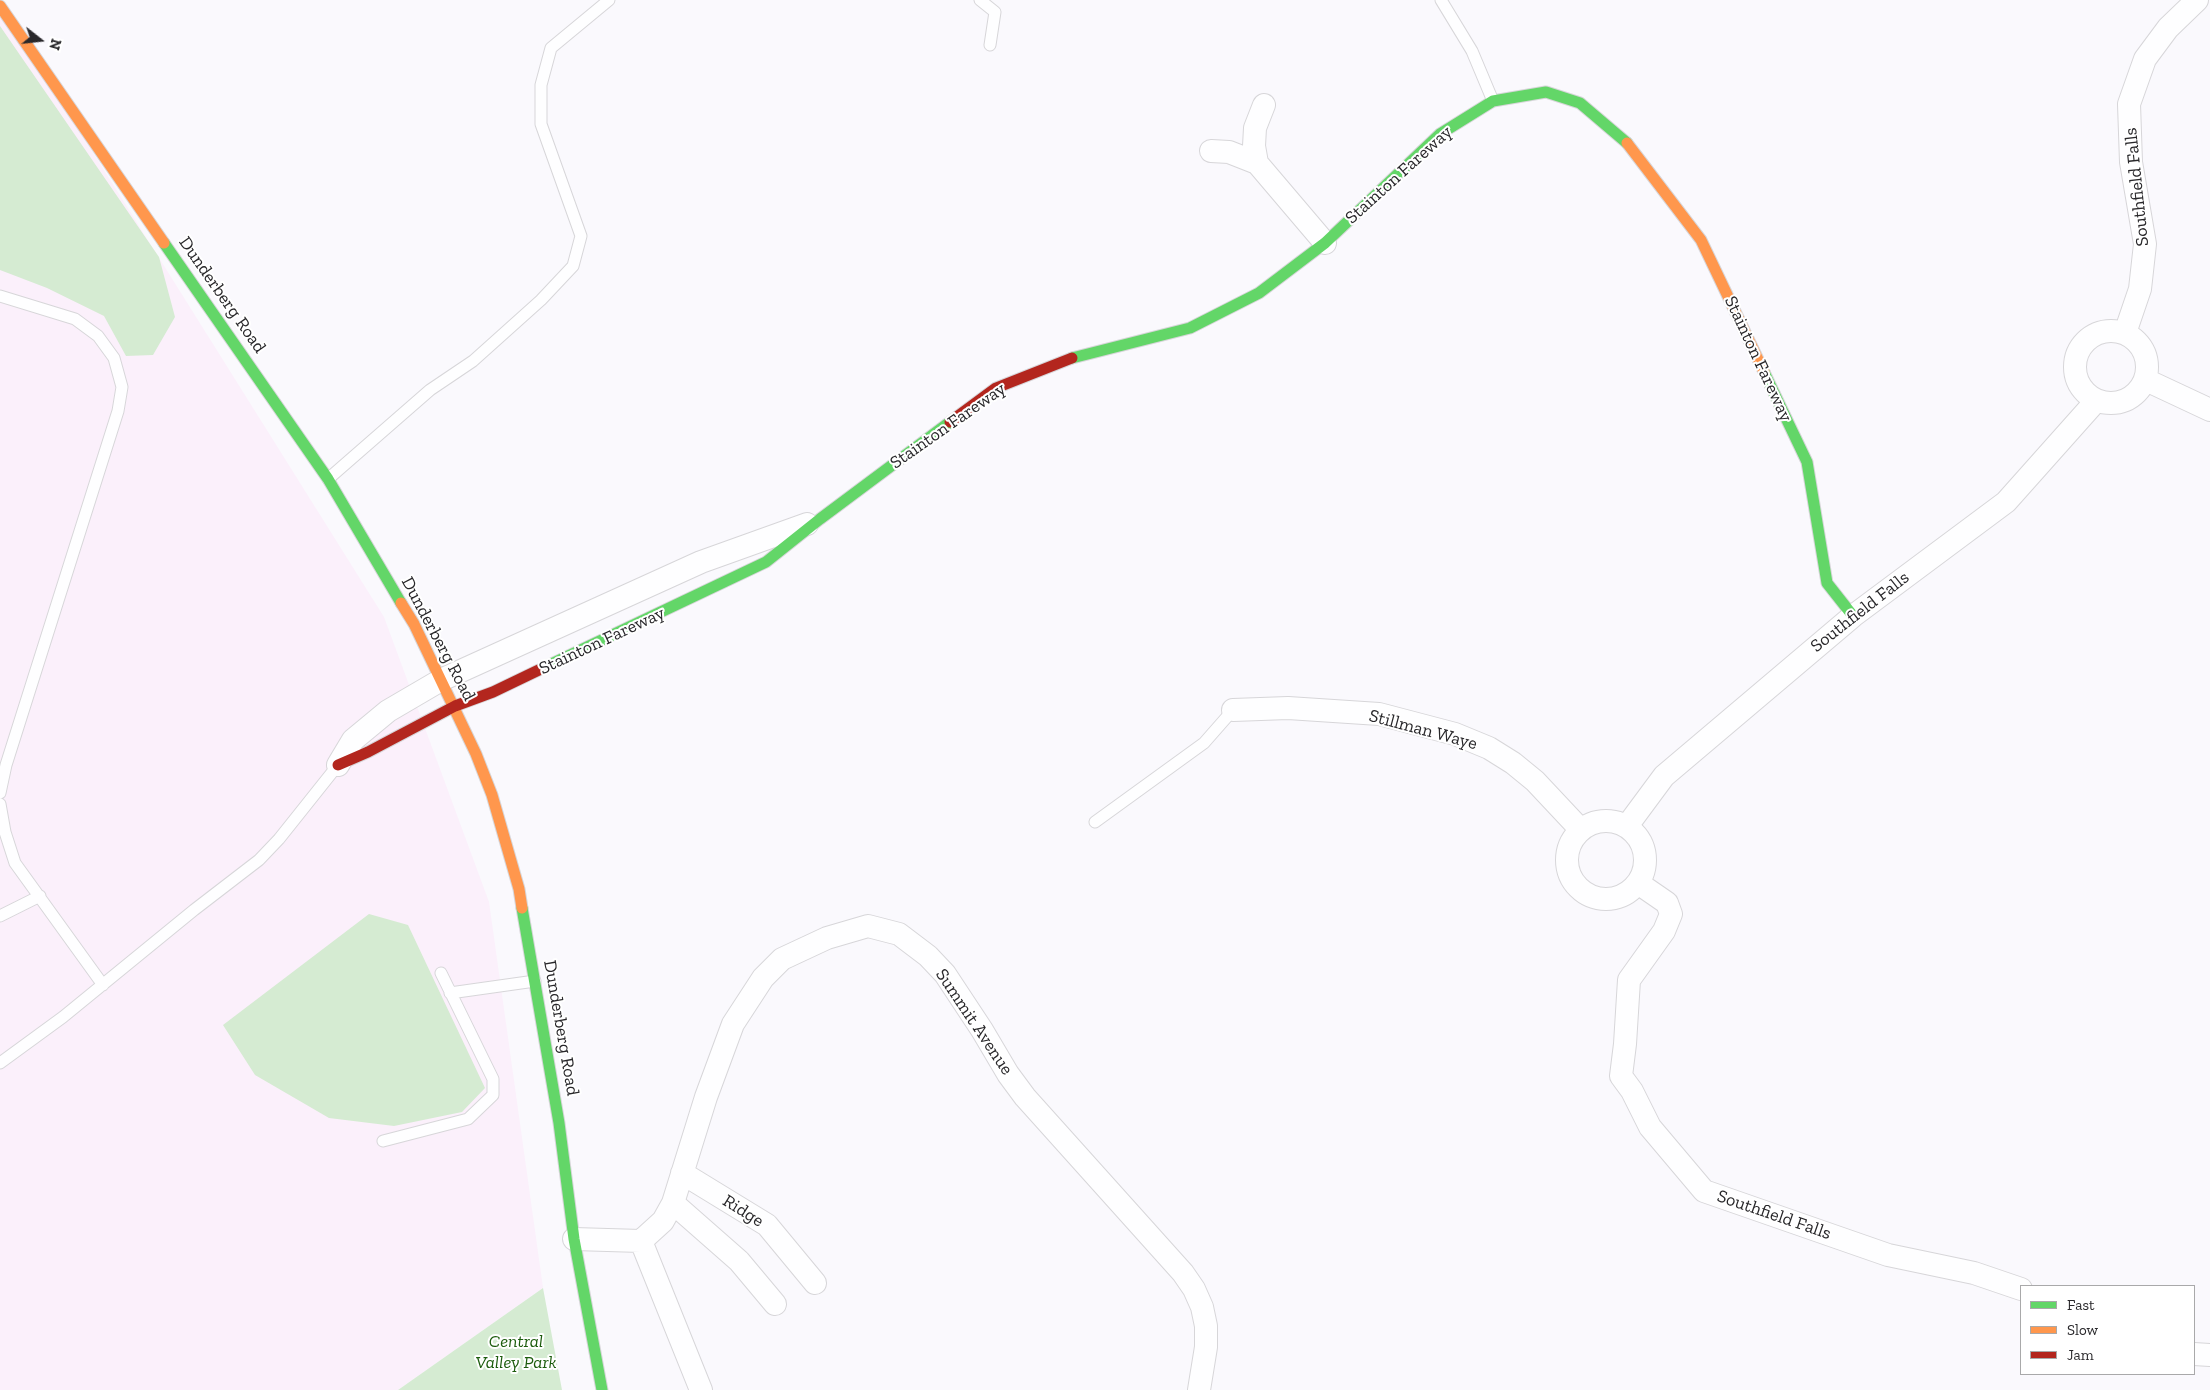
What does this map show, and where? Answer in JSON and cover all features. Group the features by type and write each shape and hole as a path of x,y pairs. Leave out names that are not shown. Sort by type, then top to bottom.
{"street":[{"name":"Southfield Falls","path":"2125,333 2140,289 2145,244 2131,162 2129,104 2145,59 2168,28 2195,0"},
{"name":"Dunderberg Road","path":"0,6 328,479 414,624 454,706 492,795 519,889 559,1123 574,1239 602,1390"},
{"name":"Stainton Fareway","path":"338,764 368,752 454,706 492,692 594,645 766,562 820,519 996,388 1072,358 1190,328 1258,293 1325,243 1440,134 1493,101 1546,92 1580,103 1624,140 1701,240 1806,462 1827,583 1853,616"},
{"path":"1256,163 1254,146 1255,128 1264,105"},
{"path":"1212,151 1229,152 1256,163 1325,243"},
{"path":"2111,330 2125,333 2137,341 2144,352 2148,366 2146,380 2138,393 2125,401 2110,404 2096,401 2084,393 2077,381 2074,367 2077,353 2085,341 2097,333 2111,330"},
{"path":"2146,380 2210,410"},
{"name":"Southfield Falls","path":"1627,826 1664,776 1853,616 2006,502 2096,401"},
{"name":"Stainton Fareway","path":"338,764 353,740 381,717 441,680 705,561 820,519"},
{"path":"705,561 715,588"},
{"path":"582,615 594,645"},
{"name":"Stillman Waye","path":"1233,710 1288,708 1379,714 1454,734 1489,748 1512,763 1535,781 1582,830"},
{"path":"1615,821 1627,826 1638,837 1645,852 1645,868 1638,883 1627,894 1612,899 1595,898 1580,890 1570,876 1567,859 1571,843 1582,830 1592,823 1615,821"},
{"name":"Southfield Falls","path":"1638,883 1667,902 1671,914 1664,931 1628,980 1626,1044 1621,1076 1632,1091 1650,1127 1704,1191 1888,1255 1974,1273 2020,1289"},
{"name":"Summit Avenue","path":"641,1241 663,1222 673,1202 706,1097 733,1024 762,978 782,959 827,938 868,926 899,934 928,956 945,974 1025,1098 1183,1273 1194,1289 1202,1307 1206,1326 1206,1348 1199,1390"},
{"name":"Ridge","path":"682,1173 767,1225 815,1283"},
{"path":"673,1202 739,1261 775,1304"},
{"path":"574,1239 641,1241 701,1390"},
{"path":"2195,1354 2210,1356"}],"lane":[{"path":"328,479 430,390 473,361 541,300 573,266 581,236 540,124 541,85 551,48 609,0"},
{"path":"980,0 995,12 990,45"},
{"path":"1441,0 1472,51 1493,101"},
{"path":"0,296 75,319 98,336 114,358 122,387 118,411 6,765 0,793"},
{"path":"1095,822 1204,743 1233,710"},
{"path":"0,1062 102,985 259,860 279,839 338,764"},
{"path":"0,804 5,832 15,863 102,985"},
{"path":"0,916 40,896"},
{"path":"383,1141 468,1120 493,1095 492,1079 441,973"},
{"path":"450,993 535,981"}],"shaded area":[{"path":"0,4 384,617 489,902 543,1288 398,1390 0,1390"}],"green space":[{"path":"0,26 159,257 175,317 153,355 126,356 104,316 47,288 0,270"},
{"path":"369,914 408,925 485,1088 462,1112 394,1126 329,1118 255,1075 223,1025"},
{"name":"Central Valley Park","path":"543,1288 562,1390 398,1390"}],"traffic: fast":[{"path":"1072,358 1190,328 1259,293 1325,243 1440,134 1493,101 1546,92 1580,103 1627,143"},
{"path":"164,243 328,479 401,603"},
{"path":"1764,372 1807,462 1827,583 1853,616"},
{"path":"545,667 766,562 820,519 950,422"},
{"path":"522,908 559,1123 574,1239 602,1390"}],"traffic: slow":[{"path":"0,6 164,243"},
{"path":"1627,143 1701,240 1764,372"},
{"path":"401,603 414,624 476,754 492,795 519,889 522,908"}],"traffic: jam":[{"path":"950,422 996,388 1072,358"},
{"path":"338,765 368,752 455,706 493,692 545,667"}]}
